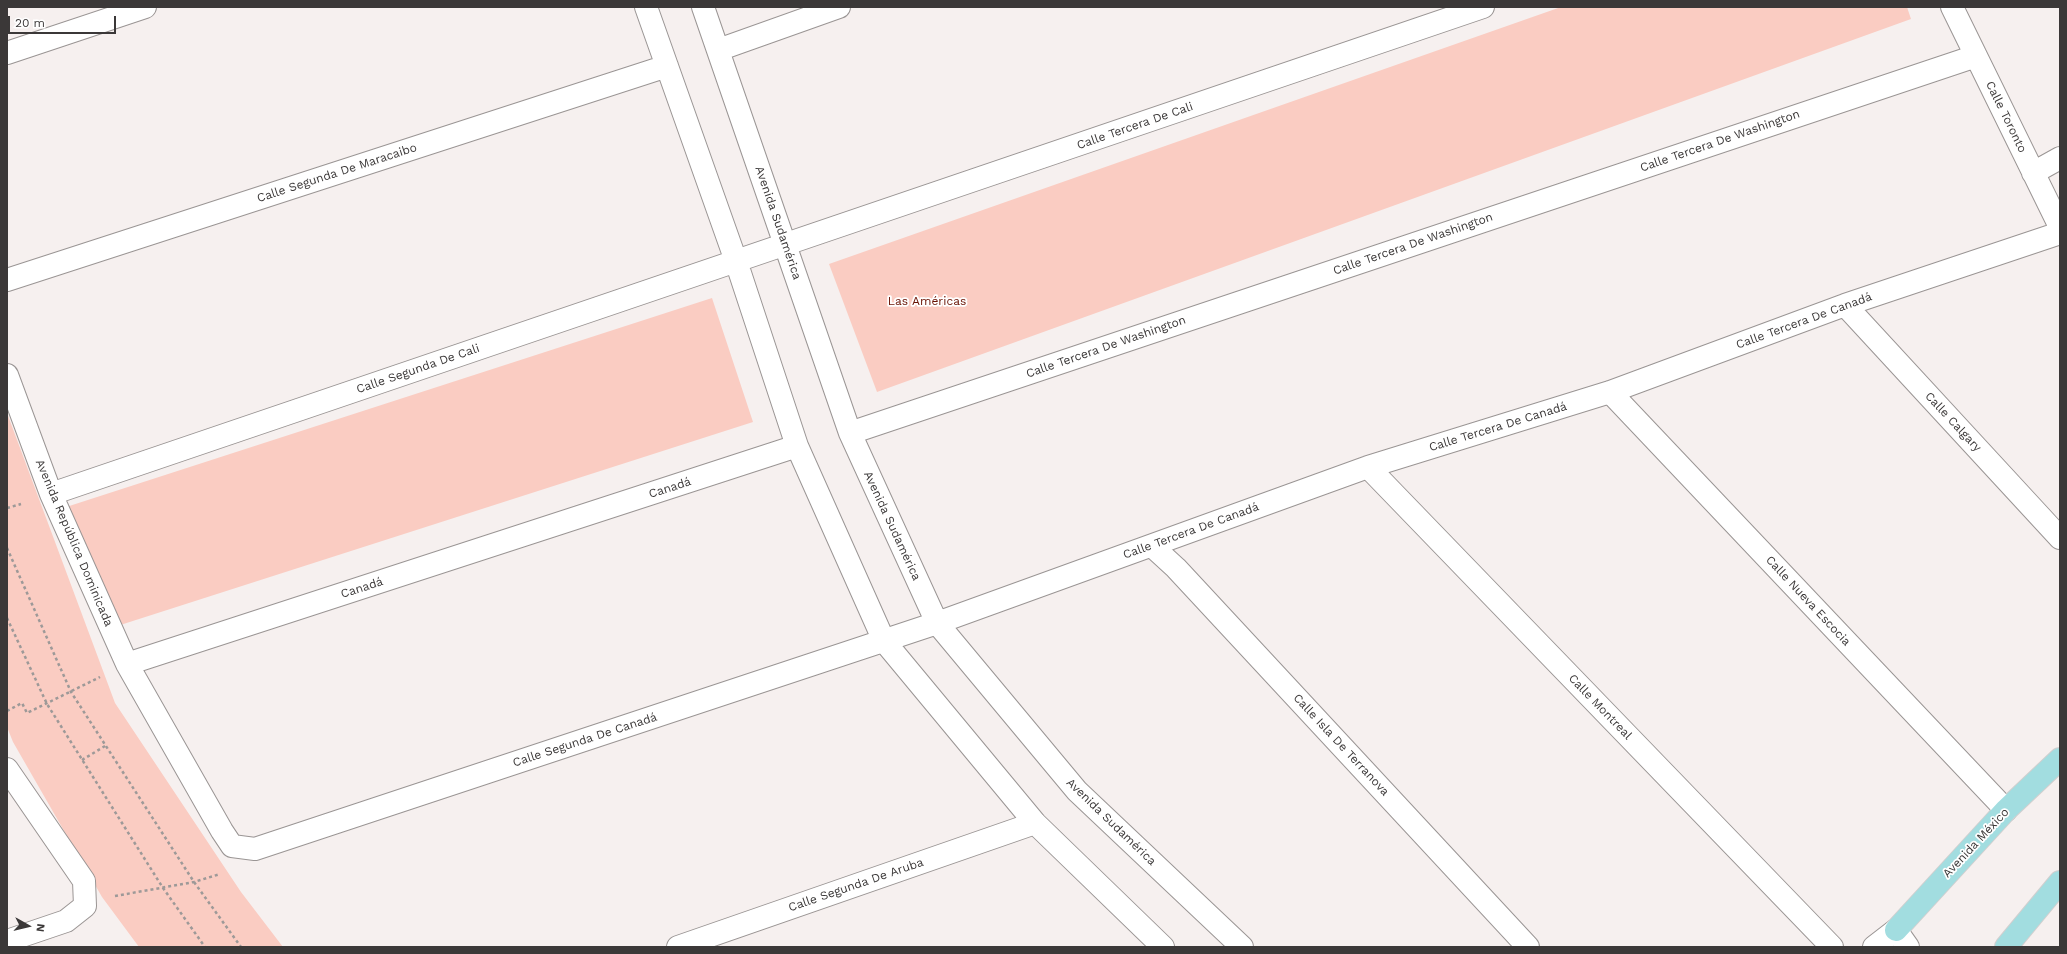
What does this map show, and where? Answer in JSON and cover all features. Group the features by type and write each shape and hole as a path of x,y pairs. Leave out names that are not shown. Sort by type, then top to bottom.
{"main road":[{"name":"Avenida México","path":"1902,939 2006,810 2060,759"},
{"path":"2006,947 2060,882"}],"street":[{"path":"7,53 145,7"},
{"path":"646,7 736,261 797,446 884,641 1035,823 1163,947"},
{"name":"Avenida Sudamérica","path":"703,7 850,433 937,624 1077,791 1242,947"},
{"path":"718,50 839,7"},
{"name":"Calle Tercera De Cali","path":"786,246 1483,7"},
{"name":"Calle Toronto","path":"1952,7 2060,227"},
{"name":"Calle Tercera De Washington","path":"850,433 1976,56"},
{"name":"Calle Segunda De Maracaibo","path":"7,280 667,66"},
{"path":"2033,172 2060,158"},
{"name":"Calle Tercera De Canadá","path":"937,624 1368,468 1610,392 1845,305 2060,233"},
{"name":"Calle Segunda De Cali","path":"50,494 736,261 786,246"},
{"name":"Calle Calgary","path":"1845,305 2060,538"},
{"name":"Avenida República Dominicada","path":"7,375 50,494 127,664"},
{"name":"Calle Nueva Escocia","path":"1610,392 2006,810"},
{"name":"Canadá","path":"127,664 797,446"},
{"name":"Calle Montreal","path":"1368,468 1832,947"},
{"name":"Calle Isla De Terranova","path":"1152,546 1176,568 1528,947"},
{"name":"Calle Segunda De Canadá","path":"127,664 232,846 255,849 937,624"},
{"path":"7,769 84,880 85,902 66,921 7,941"},
{"name":"Calle Segunda De Aruba","path":"678,947 1035,823"},
{"path":"1874,947 1902,939"}],"path":[{"path":"7,548 71,692 194,882 241,947"},
{"path":"7,618 46,704 163,888 205,947"},
{"path":"7,711 22,704 27,713 127,664"},
{"path":"82,760 106,746"},
{"path":"85,902 194,882 244,867 255,849"}],"green space":[{"name":"Las Américas","path":"1561,7 1907,7 1911,19 877,392 829,264"},
{"path":"712,298 753,422 111,628 60,509"},
{"path":"7,413 115,703 241,892 283,947 139,947 102,897 13,742 7,727"}]}
